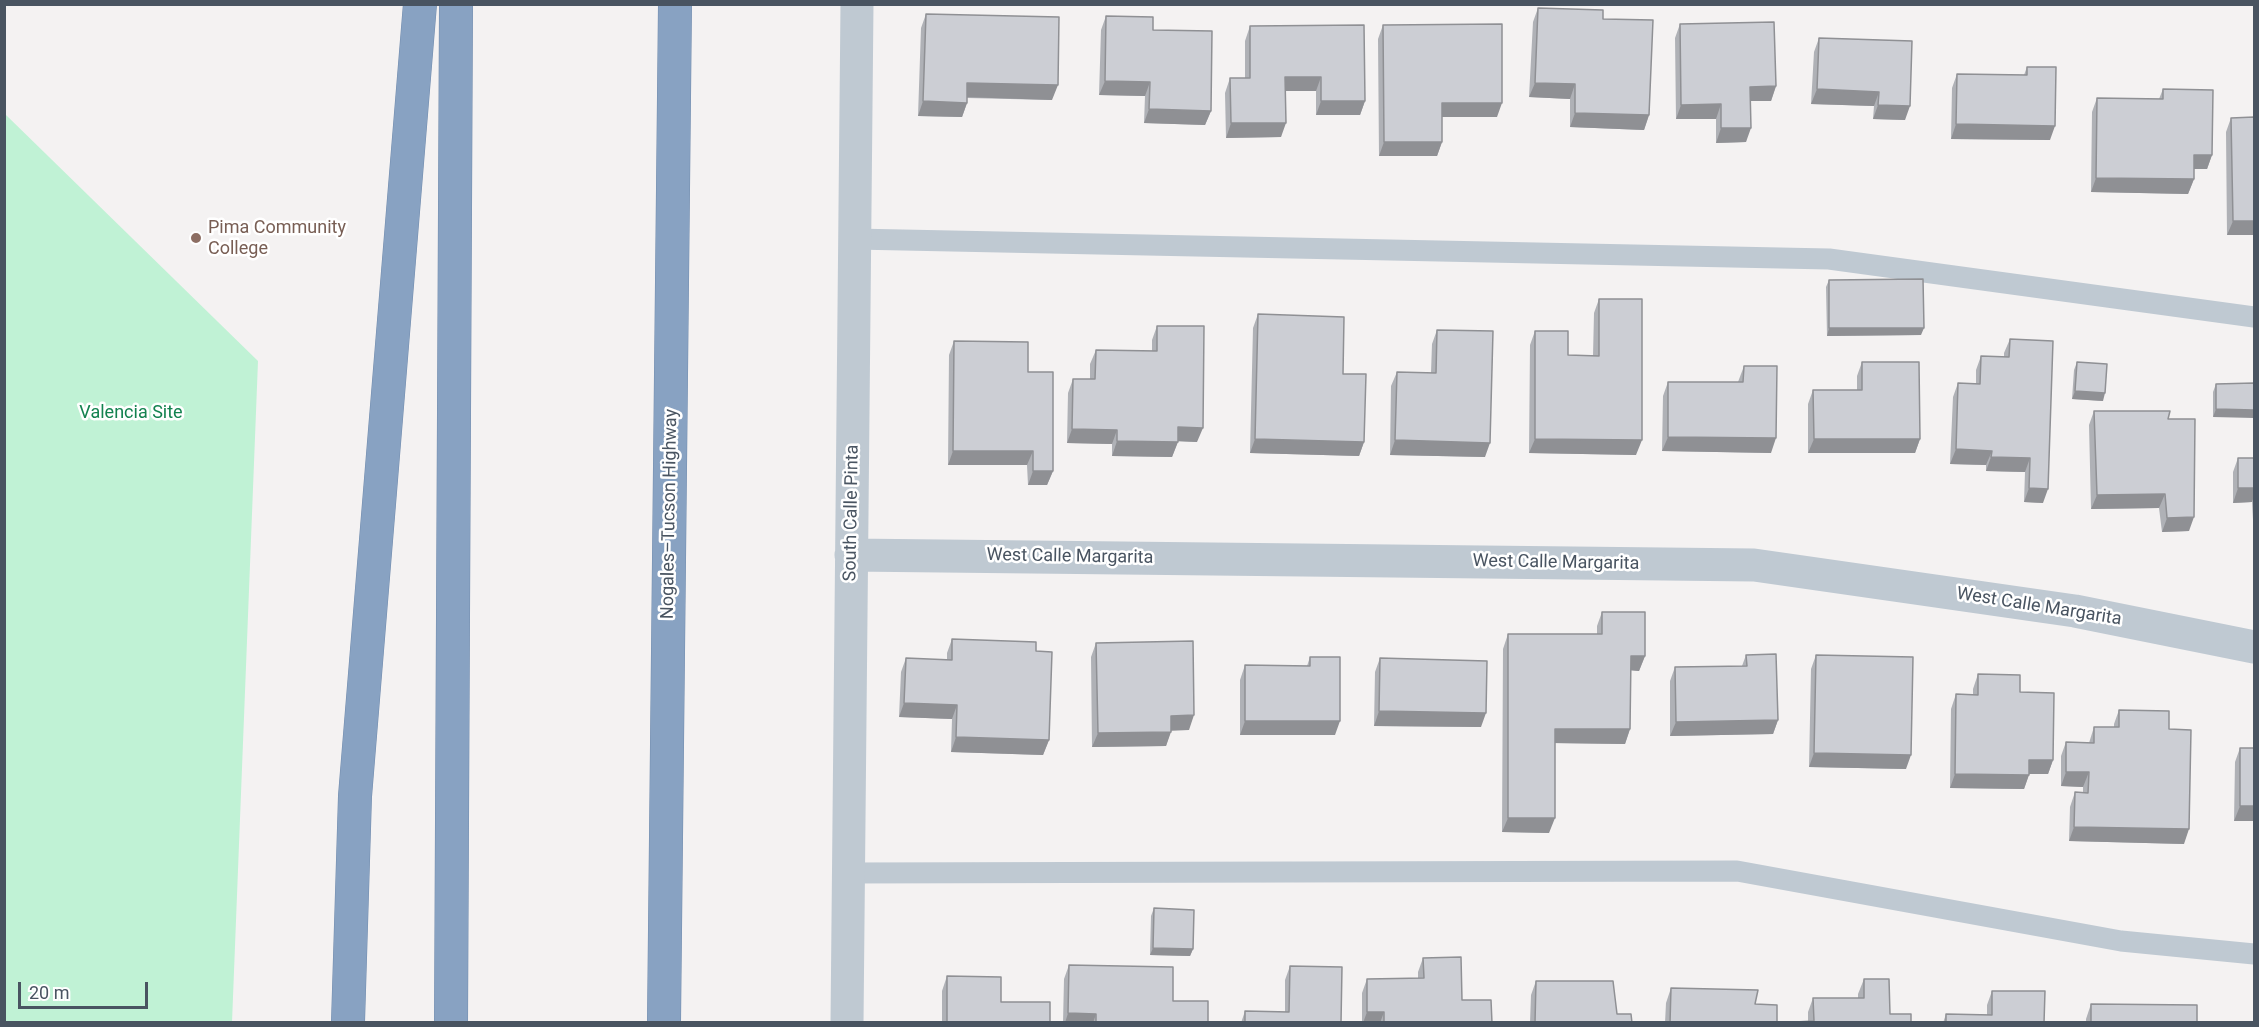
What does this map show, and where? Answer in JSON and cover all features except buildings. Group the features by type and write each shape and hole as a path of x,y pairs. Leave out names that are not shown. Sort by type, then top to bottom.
{"highway":[{"path":"348,1023 355,796 420,4"},
{"path":"451,1023 456,4"},
{"name":"Nogales–Tucson Highway","path":"664,1023 675,4"}],"street":[{"name":"South Calle Pinta","path":"848,1023 857,4"},
{"name":"West Calle Margarita","path":"851,555 1754,565 2075,610 2254,647"}],"lane":[{"path":"854,239 1829,259 2254,317"},
{"path":"849,873 1737,872 2121,941 2254,954"}],"green space":[{"name":"Valencia Site","path":"5,114 258,361 232,1022 5,1022"}],"place":[{"name":"Pima Community College","path":"196,238"}]}
